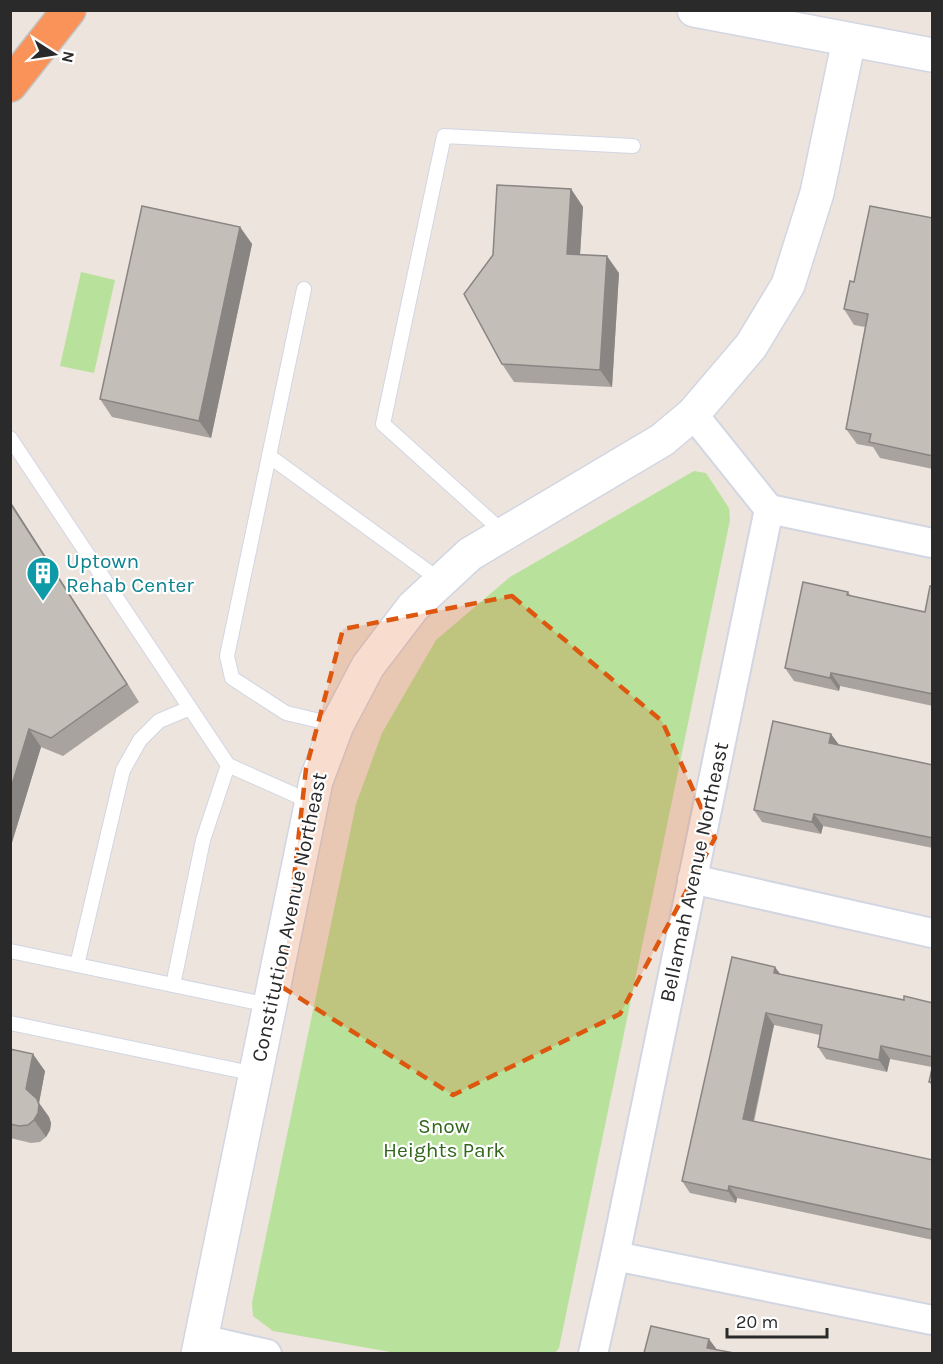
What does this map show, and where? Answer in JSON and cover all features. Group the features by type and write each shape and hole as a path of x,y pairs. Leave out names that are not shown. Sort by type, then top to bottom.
{"highway":[{"path":"10,85 69,10"}],"street":[{"path":"694,10 933,55"},
{"name":"Constitution Avenue Northeast","path":"199,1346 311,802 316,781 337,725 368,666 413,607 470,554 662,440 693,414 751,346 788,285 817,193 849,40"},
{"path":"693,414 769,509 933,543"},
{"name":"Bellamah Avenue Northeast","path":"593,1353 769,509"},
{"path":"692,879 933,933"},
{"path":"615,1256 933,1320"},
{"path":"199,1346 267,1353"}],"lane":[{"path":"504,533 383,424 444,136 633,146"},
{"path":"304,289 227,656 232,678 286,713 337,725"},
{"path":"10,438 228,765 311,802"},
{"path":"269,456 441,581"},
{"path":"77,965 123,770 140,740 159,721 190,708"},
{"path":"173,985 203,840 228,765"},
{"path":"10,951 269,1005"},
{"path":"10,1023 255,1074"}],"highlighted area":[{"path":"512,596 662,721 715,838 620,1014 453,1095 282,987 306,769 343,629"}],"green space":[{"path":"81,272 115,280 94,373 60,366"},
{"name":"Snow Heights Park","path":"694,471 706,473 729,508 730,520 559,1348 554,1354 396,1353 273,1331 253,1316 252,1303 356,804 382,733 436,640 510,577"}],"building":[{"path":"497,185 571,189 567,254 607,256 600,370 502,364 464,294 493,255"},
{"path":"142,206 240,227 199,421 100,399"},
{"path":"870,206 933,218 933,456 869,442 871,434 846,429 868,314 844,309 850,281 854,282"},
{"name":"Uptown Rehab Center","path":"10,503 127,684 51,738 29,729 10,791"},
{"path":"803,582 848,592 847,595 925,612 930,586 933,586 933,694 831,673 830,678 785,668"},
{"path":"773,721 831,734 829,743 933,765 933,838 814,814 812,822 754,810"},
{"path":"732,957 775,967 774,973 904,1000 904,996 933,1003 933,1057 881,1046 879,1060 818,1047 822,1025 766,1013 743,1119 933,1160 933,1230 729,1186 728,1191 682,1181"},
{"path":"10,1049 33,1054 26,1089 37,1099 39,1105 38,1113 28,1125 10,1124"},
{"path":"933,1064 933,1082 929,1082"},
{"path":"651,1326 709,1339 707,1348 734,1353 644,1353"}],"place":[{"name":"Uptown Rehab Center","path":"43,602"}]}
